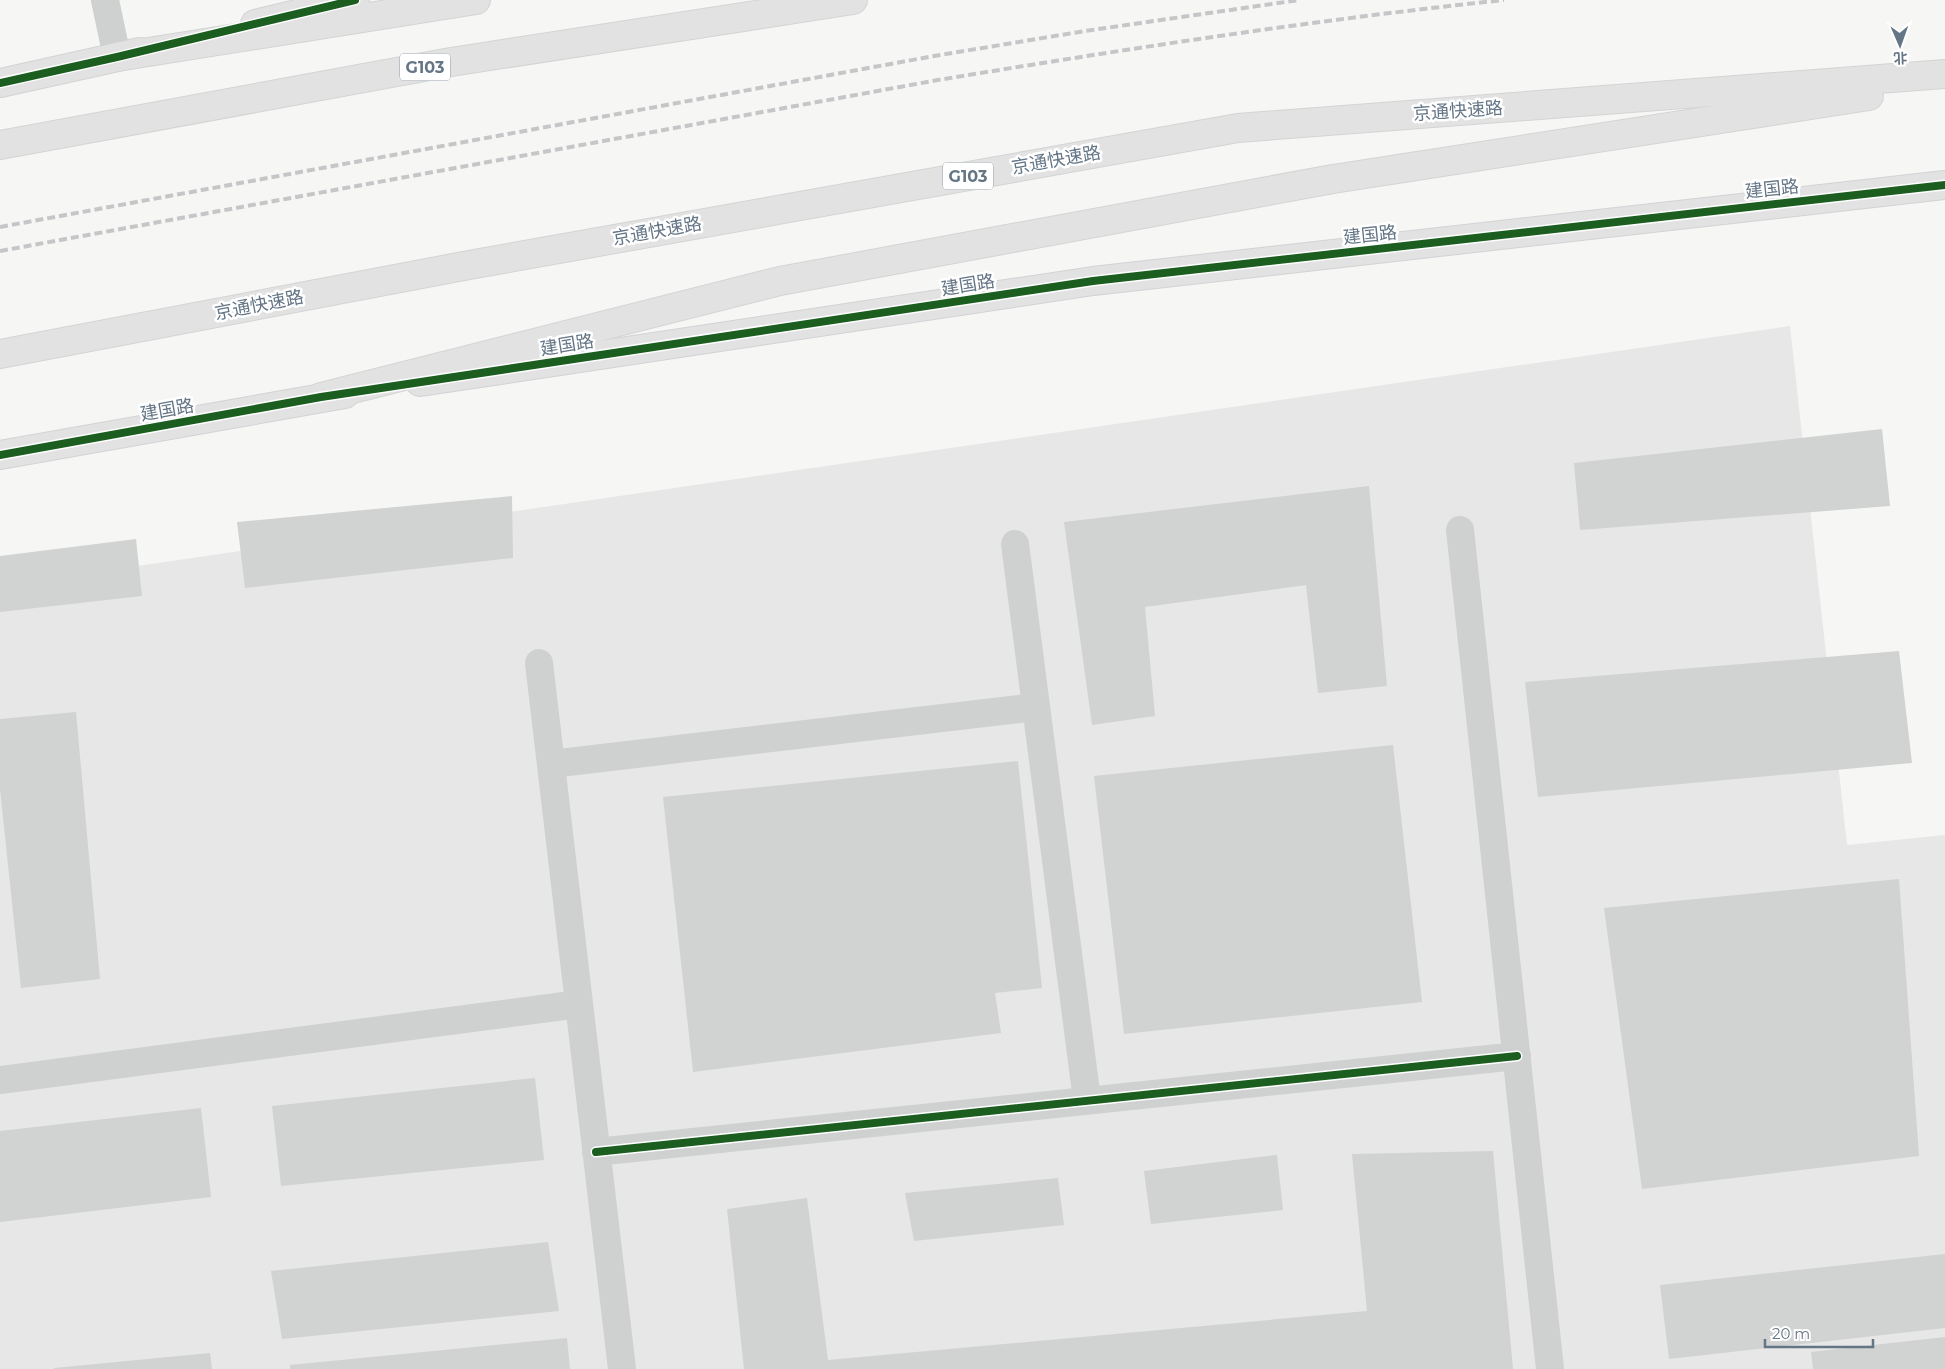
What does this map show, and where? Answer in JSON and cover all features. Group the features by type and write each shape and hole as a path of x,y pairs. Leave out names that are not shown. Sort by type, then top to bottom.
{"main road":[{"path":"0,83 355,0"},
{"path":"117,57 476,0"},
{"name":"G103","path":"0,145 451,62 853,0"},
{"name":"京通快速路","path":"0,354 469,265 1238,128 1945,74"},
{"path":"321,397 780,281 1334,180 1945,84"},
{"name":"建国路","path":"0,455 321,397 1093,282 1945,184"}],"street":[{"path":"105,0 117,57"},
{"path":"1460,530 1550,1369"},
{"path":"1015,544 1087,1100"},
{"path":"539,663 622,1369"},
{"path":"551,764 1036,707"},
{"path":"0,1080 579,1004"},
{"path":"596,1152 1516,1056"}],"shaded area":[{"path":"1790,326 1847,845 1945,835 1945,1369 0,1369 0,586"}],"building":[{"path":"1882,429 1890,506 1580,530 1574,463"},
{"path":"1369,486 1387,686 1318,693 1306,585 1145,607 1155,716 1092,725 1064,522"},
{"path":"512,496 513,558 245,588 237,522"},
{"path":"136,539 142,596 0,612 0,556"},
{"path":"1899,651 1912,763 1538,797 1525,682"},
{"path":"76,712 100,979 21,988 0,789 0,719"},
{"path":"1393,745 1422,1002 1124,1034 1094,776"},
{"path":"1018,761 1042,988 995,993 1001,1033 693,1072 663,797"},
{"path":"1899,879 1919,1156 1642,1189 1604,908"},
{"path":"535,1078 544,1160 281,1186 272,1106"},
{"path":"201,1108 211,1197 0,1222 0,1131"},
{"path":"1493,1151 1513,1369 744,1369 727,1209 807,1198 828,1360 1367,1311 1352,1154"},
{"path":"1277,1155 1283,1210 1151,1224 1144,1171"},
{"path":"1058,1178 1064,1225 914,1241 905,1193"},
{"path":"548,1242 559,1311 282,1339 271,1271"},
{"path":"1945,1254 1945,1328 1669,1359 1660,1285"},
{"path":"1945,1337 1945,1369 1813,1369 1811,1352"},
{"path":"567,1338 570,1369 290,1369 290,1365"},
{"path":"210,1353 212,1369 54,1369 54,1368"}],"railway":[{"path":"0,227 934,56 1085,31 1299,0"},
{"path":"0,251 938,80 1220,36 1504,0"}],"cycle path":[{"path":"0,83 355,0"},
{"path":"0,455 321,397 1093,281 1945,185"},
{"path":"596,1152 1517,1056"}]}
